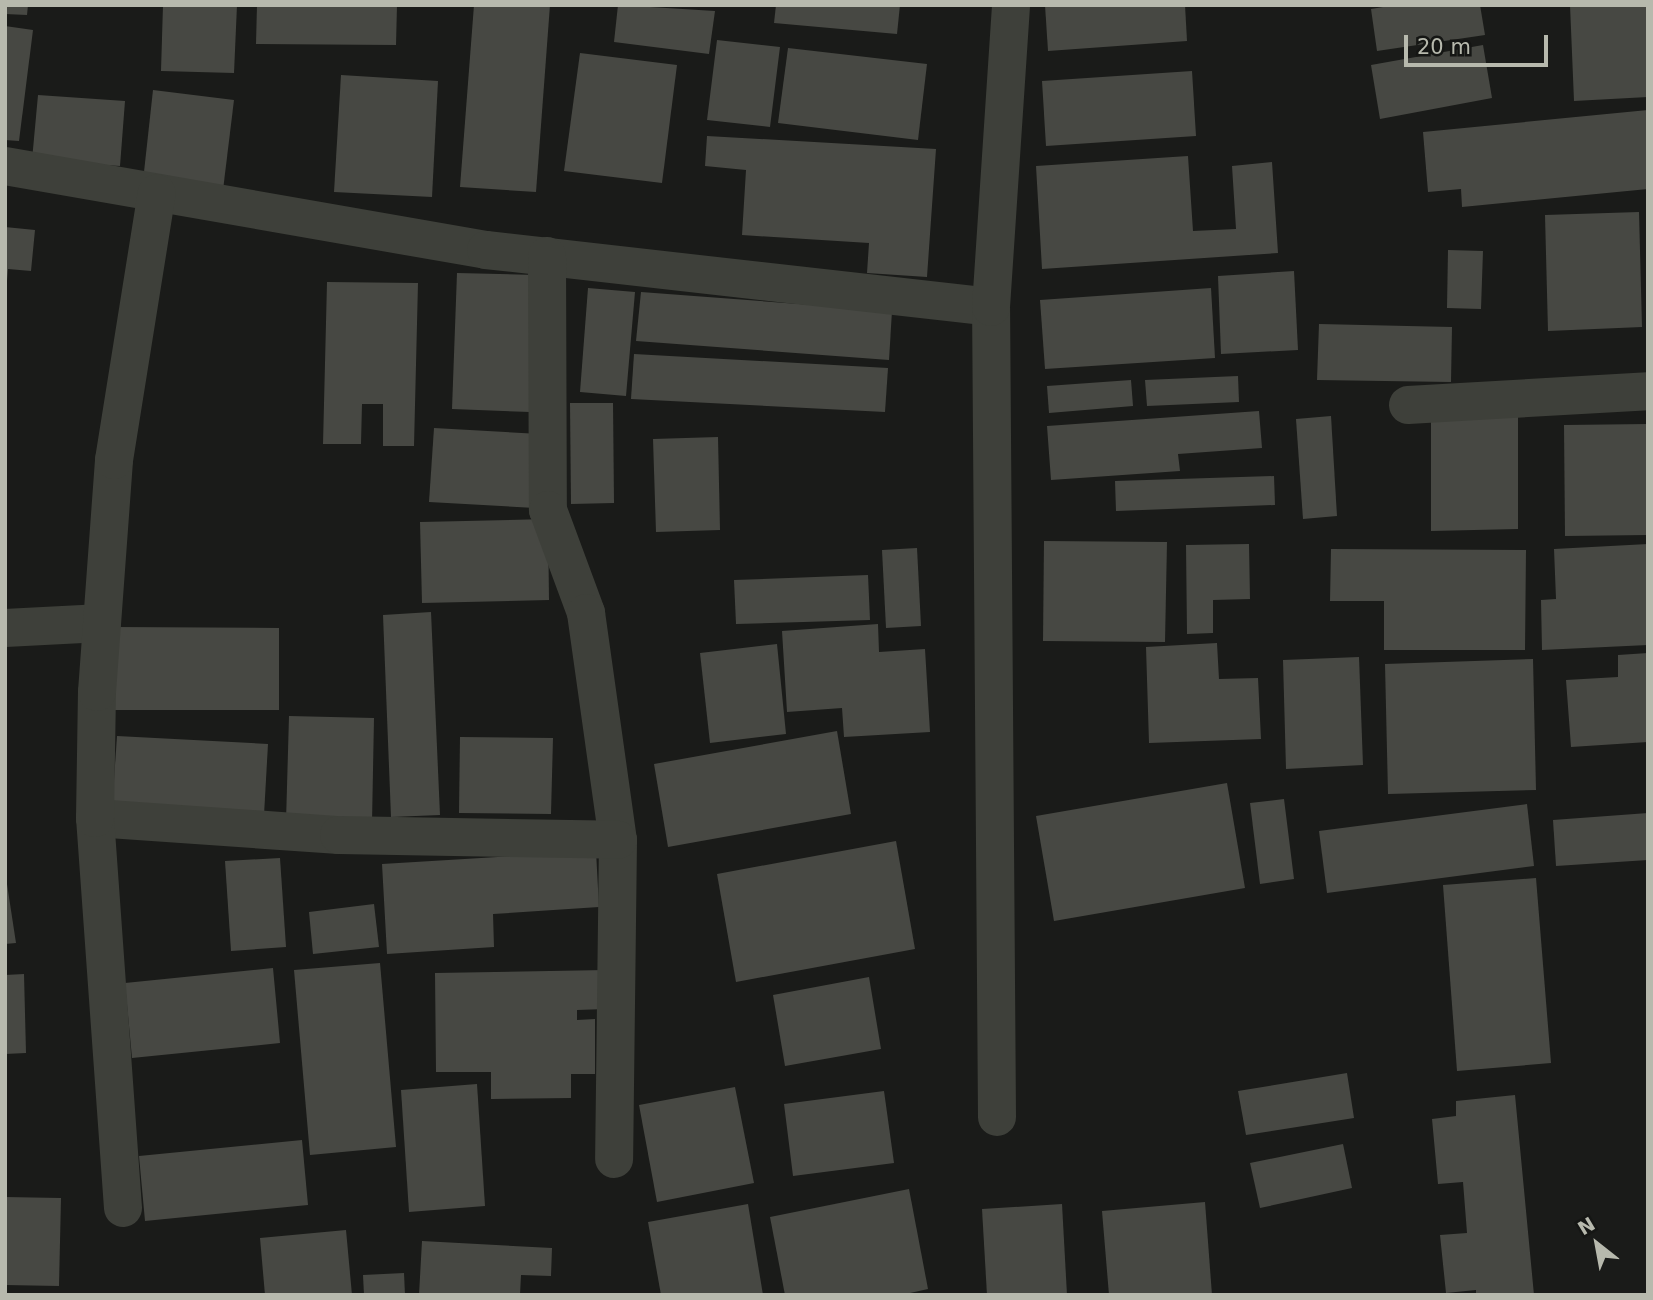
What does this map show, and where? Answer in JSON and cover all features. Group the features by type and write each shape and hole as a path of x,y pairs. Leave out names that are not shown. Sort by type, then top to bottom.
{"street":[{"path":"997,1116 991,307 1011,5"},
{"path":"5,166 486,250 991,307"},
{"path":"123,1208 95,818 102,623 114,460 157,193"},
{"path":"547,256 548,510 586,613 618,840 614,1159"},
{"path":"1408,405 1648,391"},
{"path":"5,628 102,623"},
{"path":"95,818 338,835 618,840"}],"building":[{"path":"5,5 28,5 27,15 5,14"},
{"path":"163,5 237,5 234,73 161,71"},
{"path":"257,5 397,5 396,45 256,44"},
{"path":"474,5 550,5 536,192 460,187"},
{"path":"618,5 715,11 709,54 614,42"},
{"path":"776,5 900,5 897,34 774,23"},
{"path":"1045,5 1185,5 1187,41 1048,51"},
{"path":"1395,5 1480,5 1485,35 1377,51 1371,9"},
{"path":"1570,5 1648,5 1648,97 1574,101"},
{"path":"5,26 33,30 19,141 5,140"},
{"path":"717,40 780,47 770,127 707,120"},
{"path":"1483,45 1492,98 1380,119 1371,65"},
{"path":"788,48 927,64 918,140 778,123"},
{"path":"580,53 677,65 662,183 564,171"},
{"path":"1192,71 1196,136 1046,146 1042,81"},
{"path":"341,75 438,81 432,197 334,192"},
{"path":"153,90 234,100 223,190 143,181"},
{"path":"38,95 125,101 120,166 32,160"},
{"path":"1648,110 1648,189 1462,207 1461,189 1428,192 1423,132"},
{"path":"707,136 936,149 927,277 867,273 869,243 742,235 746,170 705,166"},
{"path":"1188,156 1193,231 1236,229 1232,166 1272,162 1278,253 1042,269 1036,166"},
{"path":"1639,212 1642,327 1548,331 1545,215"},
{"path":"5,227 35,230 31,271 8,269 7,281"},
{"path":"1448,250 1483,251 1481,309 1447,308"},
{"path":"1294,271 1298,350 1221,354 1218,276"},
{"path":"457,273 536,275 530,412 452,409"},
{"path":"327,282 418,283 414,446 383,446 383,404 362,404 361,444 323,444"},
{"path":"588,288 635,292 626,396 580,392"},
{"path":"1211,288 1215,358 1045,369 1040,300"},
{"path":"641,292 892,311 889,360 636,341"},
{"path":"1319,324 1452,327 1451,382 1317,380"},
{"path":"634,354 888,368 885,412 631,399"},
{"path":"1238,376 1239,402 1147,406 1145,380"},
{"path":"1131,380 1133,406 1049,413 1047,386"},
{"path":"570,403 613,403 614,503 571,504"},
{"path":"1259,411 1262,448 1178,454 1180,471 1051,480 1047,426"},
{"path":"1331,416 1337,516 1303,519 1296,419"},
{"path":"1518,416 1518,529 1431,531 1431,417"},
{"path":"1648,424 1648,535 1565,536 1564,425"},
{"path":"434,428 540,434 535,508 429,502"},
{"path":"718,437 720,530 656,532 653,439"},
{"path":"1274,476 1275,505 1116,511 1115,481"},
{"path":"548,519 549,600 422,603 420,522"},
{"path":"1044,541 1167,542 1165,642 1043,641"},
{"path":"1249,544 1250,599 1213,600 1213,633 1187,634 1186,545"},
{"path":"1648,544 1648,645 1542,650 1541,600 1556,599 1554,549"},
{"path":"917,548 921,626 886,628 882,550"},
{"path":"1331,549 1526,550 1525,650 1384,650 1384,601 1330,601"},
{"path":"868,575 870,620 736,624 734,580"},
{"path":"431,612 440,815 391,817 383,615"},
{"path":"878,624 879,652 925,649 930,732 844,737 842,708 787,712 782,631"},
{"path":"114,627 279,628 279,710 113,710"},
{"path":"1217,643 1219,679 1258,678 1261,739 1149,743 1146,647"},
{"path":"777,644 786,734 710,743 700,653"},
{"path":"1648,653 1648,742 1571,747 1566,680 1618,677 1618,655"},
{"path":"1359,657 1363,765 1286,769 1283,660"},
{"path":"1533,659 1536,790 1388,794 1385,664"},
{"path":"289,716 374,718 372,823 286,822"},
{"path":"837,731 851,814 668,847 654,764"},
{"path":"117,736 268,744 264,815 112,809"},
{"path":"460,737 553,738 551,814 459,813"},
{"path":"1227,783 1245,888 1054,921 1036,816"},
{"path":"1284,799 1294,879 1260,884 1250,803"},
{"path":"1527,804 1534,866 1327,893 1319,831"},
{"path":"1648,813 1648,860 1556,866 1553,820"},
{"path":"896,841 915,949 736,982 717,874"},
{"path":"596,851 599,907 493,914 494,947 387,954 382,864"},
{"path":"280,858 286,947 231,951 225,861"},
{"path":"5,871 16,943 5,944"},
{"path":"1536,878 1551,1063 1457,1071 1443,885"},
{"path":"374,904 379,947 313,954 309,912"},
{"path":"380,963 396,1147 310,1155 294,970"},
{"path":"273,968 280,1043 132,1058 125,983"},
{"path":"606,970 606,1009 577,1010 577,1020 595,1019 595,1074 571,1074 571,1098 491,1099 491,1072 436,1072 435,973"},
{"path":"24,974 26,1053 5,1054 5,975"},
{"path":"869,977 881,1049 785,1066 773,995"},
{"path":"1347,1073 1354,1118 1246,1135 1238,1091"},
{"path":"477,1084 485,1206 409,1212 401,1090"},
{"path":"735,1087 754,1183 657,1202 639,1105"},
{"path":"884,1091 894,1163 793,1176 784,1104"},
{"path":"1515,1095 1534,1295 1476,1295 1476,1290 1446,1293 1440,1235 1467,1233 1463,1182 1438,1184 1432,1119 1456,1116 1456,1101"},
{"path":"302,1140 308,1205 145,1221 139,1156"},
{"path":"1343,1144 1352,1188 1260,1208 1250,1163"},
{"path":"909,1189 928,1289 901,1295 785,1295 770,1217"},
{"path":"5,1197 61,1198 59,1286 5,1285"},
{"path":"1205,1202 1212,1295 1109,1295 1102,1211"},
{"path":"748,1204 763,1295 661,1295 648,1222"},
{"path":"1062,1204 1067,1295 987,1295 982,1209"},
{"path":"346,1230 352,1295 265,1295 260,1238"},
{"path":"422,1241 552,1248 551,1276 521,1275 520,1295 419,1295"},
{"path":"404,1273 405,1295 364,1295 363,1275"}]}
